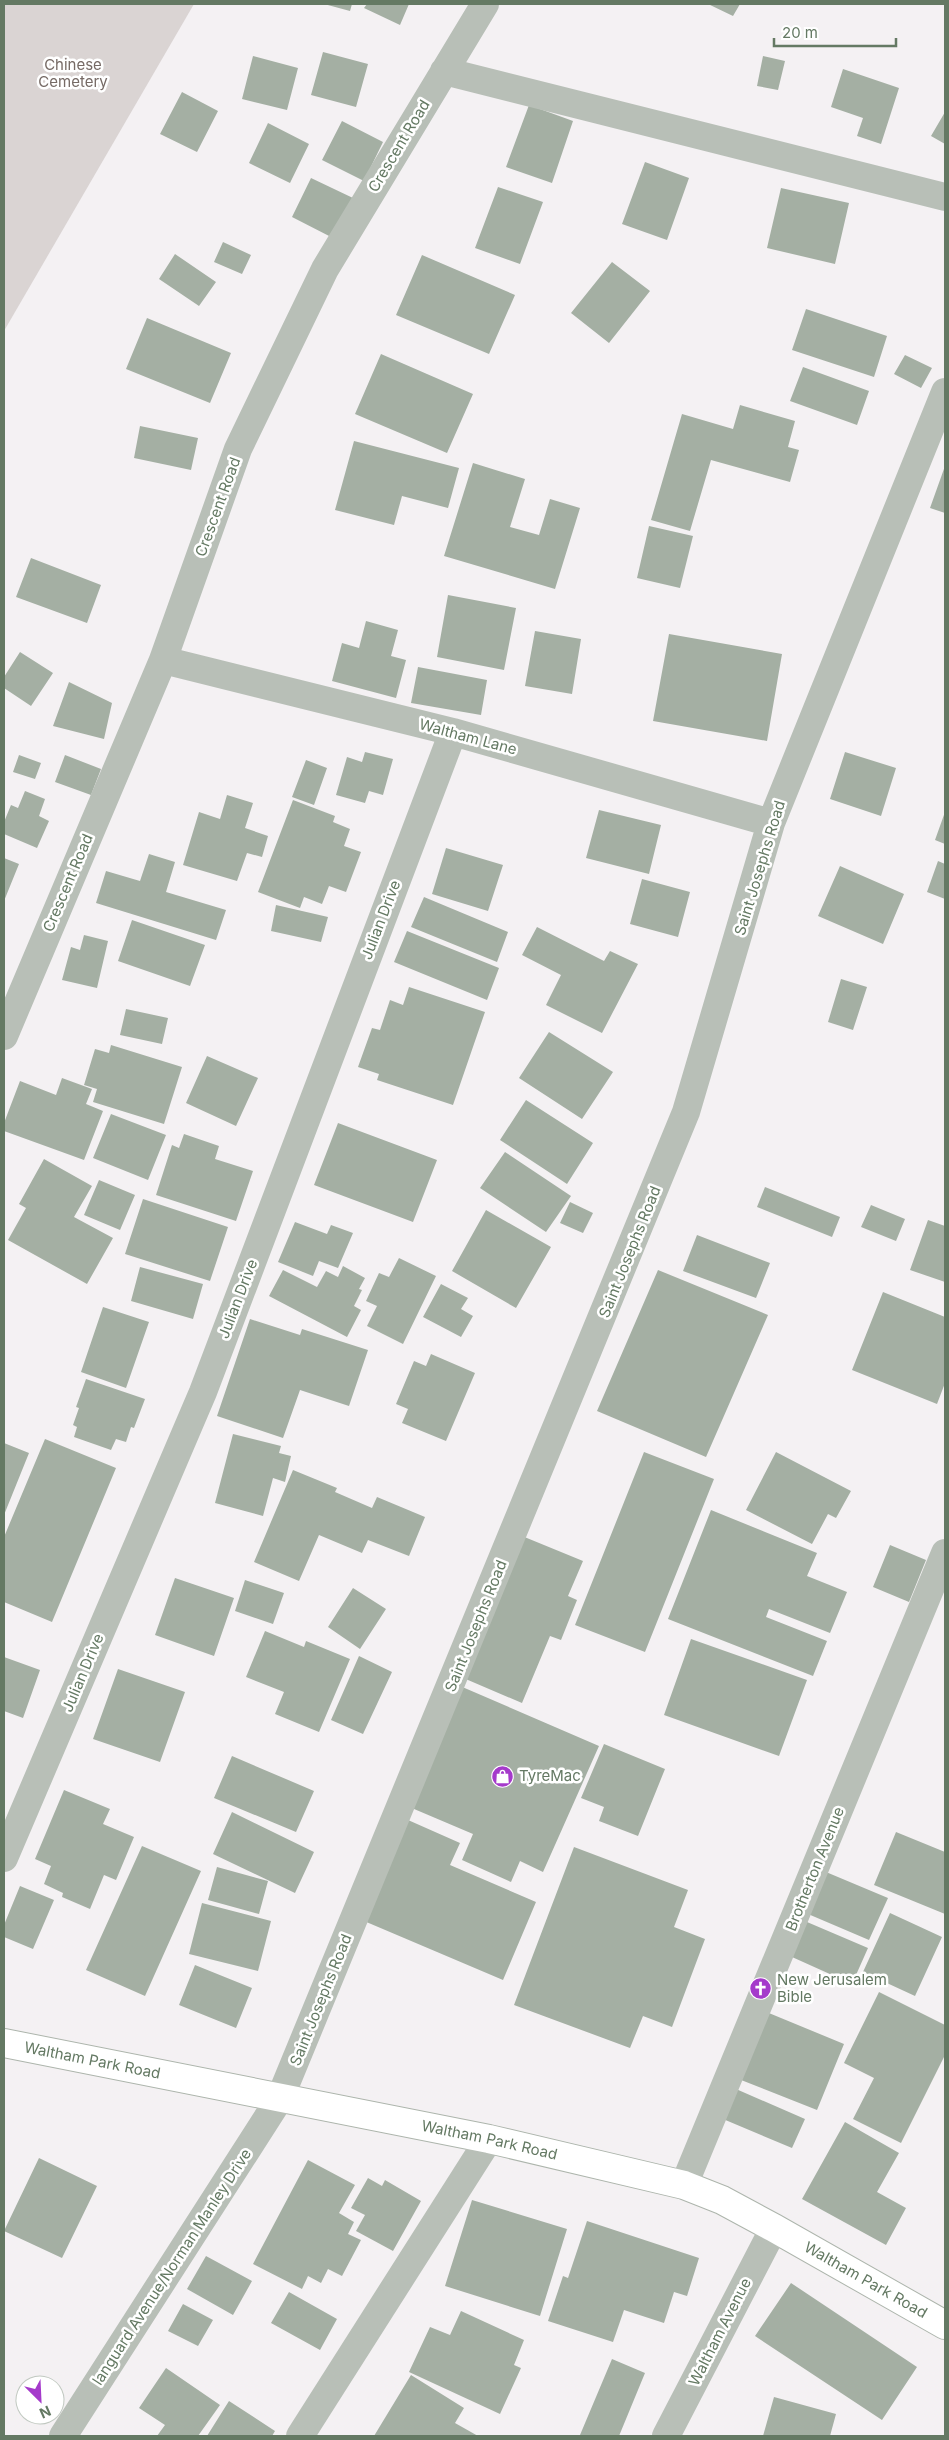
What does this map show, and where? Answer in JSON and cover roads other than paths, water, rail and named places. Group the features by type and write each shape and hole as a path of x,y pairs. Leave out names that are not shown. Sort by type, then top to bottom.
{"main road":[{"name":"Waltham Park Road","path":"4,2043 489,2140 684,2185 722,2200 945,2324"}],"street":[{"name":"Crescent Road","path":"4,1036 163,660 243,440 325,269 485,4"},
{"path":"444,70 945,197"},
{"name":"Saint Josephs Road","path":"280,2098 686,1112 771,823 945,392"},
{"name":"Waltham Lane","path":"163,660 453,732 771,823"},
{"name":"Julian Drive","path":"4,1858 203,1392 453,732"},
{"name":"Brotherton Avenue","path":"684,2185 945,1553"},
{"name":"languard Avenue/Norman Manley Drive","path":"63,2436 280,2098"},
{"path":"300,2436 489,2140"},
{"name":"Waltham Avenue","path":"666,2436 774,2228"}],"place":[{"name":"TyreMac","path":"503,1776"},
{"name":"New Jerusalem Bible","path":"761,1989"}],"park label":[{"name":"Chinese Cemetery","path":"73,74"}]}
